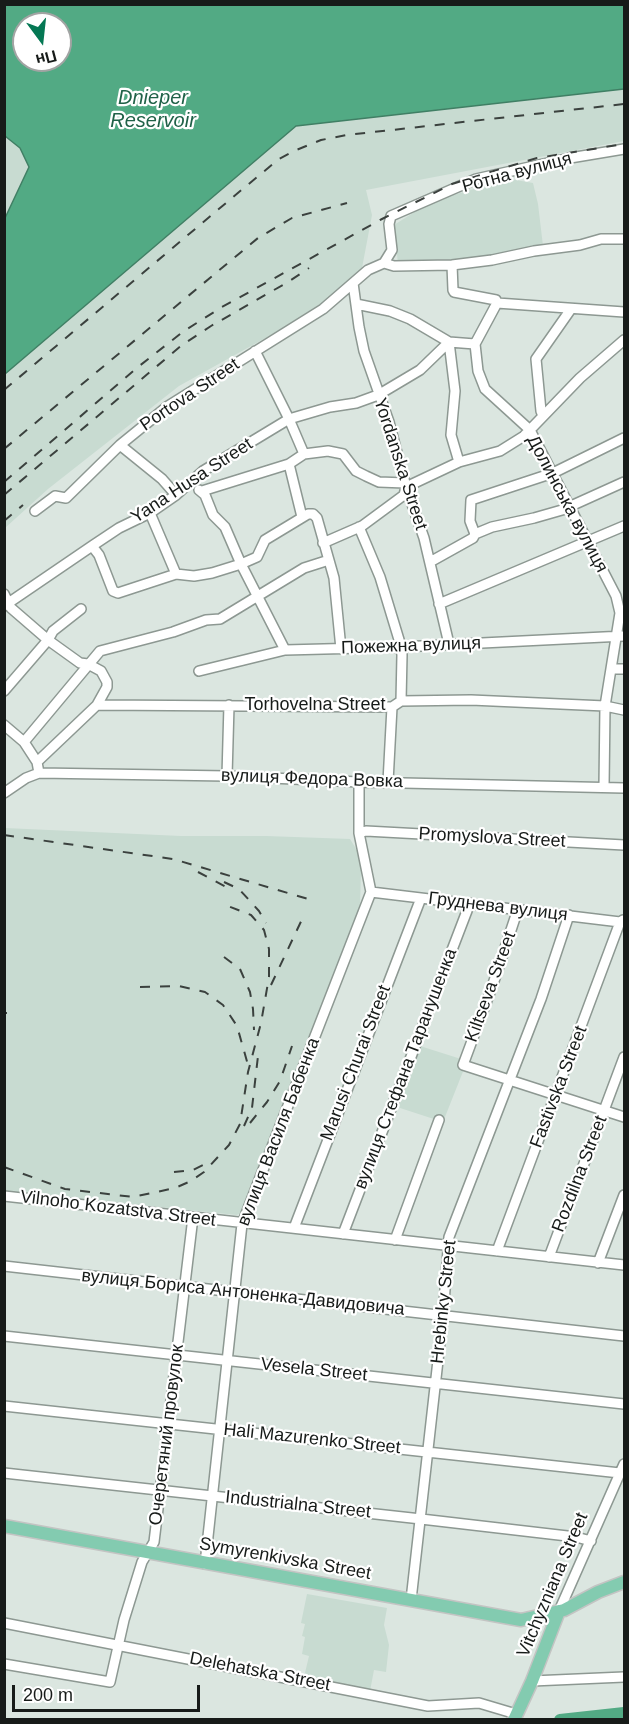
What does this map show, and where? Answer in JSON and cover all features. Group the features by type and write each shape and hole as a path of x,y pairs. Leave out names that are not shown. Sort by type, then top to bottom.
{"main road":[{"name":"Symyrenkivska Street","path":"4,1526 521,1620 559,1611 624,1582"},
{"name":"Vitchyzniana Street","path":"515,1717 532,1681 559,1611"}],"street":[{"name":"Ротна вулиця","path":"384,262 392,250 389,224 391,216 476,180 570,158 624,149"},
{"path":"384,262 394,266 452,264 492,260 601,239 624,239"},
{"name":"Portova Street","path":"35,511 55,496 66,498 120,445 168,406 323,309 368,270 384,262"},
{"path":"452,264 454,292 496,300 497,303 624,312"},
{"name":"Yordanska Street","path":"353,283 364,351 424,538 449,644"},
{"path":"356,304 390,311 410,319 449,342 475,344 497,303"},
{"path":"543,416 536,359 571,309"},
{"path":"202,491 289,464 304,454 328,451 343,454 356,471 366,476 379,482 406,485 459,462 500,452 530,430 580,378 624,340"},
{"path":"449,342 455,391 451,435 459,462"},
{"name":"Yana Husa Street","path":"6,601 119,528 150,513 176,495 203,471 290,419 330,407 356,403 378,394 420,370 449,342"},
{"name":"Долинська вулиця","path":"475,344 478,371 485,389 530,430 616,596 620,613 621,636 605,706 604,788"},
{"path":"255,351 290,419 304,454"},
{"path":"475,534 470,521 471,500 553,473 624,438"},
{"path":"120,445 162,479 176,495"},
{"path":"289,464 302,517"},
{"path":"430,562 473,538 475,534 492,527 570,507 624,482"},
{"path":"188,484 202,491 213,515 225,527 240,564 285,650"},
{"path":"323,543 359,527 404,495 406,485"},
{"path":"150,513 176,574"},
{"path":"92,546 99,555 112,589 116,593 176,574 194,576 240,564 257,557 265,540 308,514 315,516 334,578 341,649"},
{"path":"439,604 624,526"},
{"path":"359,527 380,577 401,647 401,701"},
{"path":"24,742 100,651 207,620 220,619 304,568 329,560"},
{"path":"6,601 48,640 80,663 88,664 101,671 107,682 105,693 97,705 37,762"},
{"path":"4,692 53,631 81,609"},
{"name":"Пожежна вулиця","path":"199,671 285,650 401,647 621,636"},
{"path":"612,669 624,669"},
{"name":"Torhovelna Street","path":"97,705 392,707 401,701 471,700 605,706 624,710"},
{"path":"227,776 229,705"},
{"path":"388,782 392,707"},
{"path":"4,725 24,742 37,762 39,773"},
{"name":"вулиця Федора Вовка","path":"4,793 26,778 39,773 227,776 359,782 624,788"},
{"path":"359,782 359,833 371,892"},
{"name":"Promyslova Street","path":"359,833 366,831 624,844"},
{"name":"Груднева вулиця","path":"371,892 622,920"},
{"name":"вулиця Василя Бабенка","path":"205,1564 242,1224 371,892"},
{"name":"Marusi Churai Street","path":"294,1228 421,898"},
{"name":"вулиця Стефана Таранушенка","path":"343,1234 470,903"},
{"name":"Kiltseva Street","path":"510,1081 463,1065 518,909"},
{"name":"Hrebinky Street","path":"411,1600 443,1316 449,1237 541,999 570,915"},
{"name":"Fastivska Street","path":"497,1251 622,920"},
{"name":"Rozdilna Street","path":"549,1257 624,1057"},
{"path":"510,1081 624,1117"},
{"path":"395,1239 439,1120"},
{"path":"598,1263 624,1195"},
{"name":"Vilnoho Kozatstva Street","path":"4,1196 624,1265"},
{"name":"Очеретяний провулок","path":"4,1664 110,1682 124,1620 147,1552 154,1542 193,1217"},
{"name":"вулиця Бориса Антоненка-Давидовича","path":"4,1266 624,1336"},
{"name":"Vesela Street","path":"4,1336 624,1404"},
{"name":"Hali Mazurenko Street","path":"4,1406 620,1473"},
{"name":"Vitchyzniana Street","path":"559,1611 624,1464"},
{"name":"Industrialna Street","path":"4,1473 421,1519 576,1537 591,1541"},
{"name":"Delehatska Street","path":"4,1623 428,1706 479,1703 515,1717"},
{"path":"532,1681 624,1677"}],"shaded area":[{"path":"624,89 624,141 366,190 372,215 362,268 323,306 179,386 48,489 5,528 5,374 296,126"},
{"path":"5,136 20,148 29,167 5,218"},
{"path":"510,179 533,183 543,246 486,259 398,264 394,225 432,201"},
{"path":"5,828 181,836 350,839 358,852 361,870 360,906 240,1213 237,1215 5,1191"},
{"path":"420,1046 461,1059 458,1067 464,1069 443,1122 397,1107"},
{"path":"307,1594 387,1608 384,1625 389,1645 386,1672 374,1670 370,1691 304,1677 309,1656 302,1654 305,1624 301,1623"}],"water":[{"name":"Dnieper Reservoir","path":"5,4 624,5 624,89 296,126 5,374 5,218 29,167 20,148 5,136"}],"waterway":[{"path":"560,1720 624,1713"}],"railway":[{"path":"4,390 279,159 294,151 321,140 347,135 624,104"},
{"path":"4,482 138,367 184,331 222,307 382,219 452,184 487,173 537,158 624,144"},
{"path":"4,449 258,238 292,218 347,203"},
{"path":"4,495 182,345 309,268"},
{"path":"4,521 23,505"},
{"path":"4,835 173,859 308,899"},
{"path":"198,872 230,889"},
{"path":"224,882 239,889 259,911 266,923"},
{"path":"4,1167 65,1189 133,1197 175,1188 191,1181 204,1172 229,1145 240,1124 248,1072 261,1023 269,977 269,949 264,930 251,915 228,906"},
{"path":"271,985 305,913"},
{"path":"224,957 240,969 250,992 254,1030"},
{"path":"140,987 179,986 205,992 223,1005 237,1026 248,1065"},
{"path":"250,1123 280,1081 292,1046"},
{"path":"244,1126 252,1108 258,1056"},
{"path":"174,1172 193,1170 205,1164"}]}
